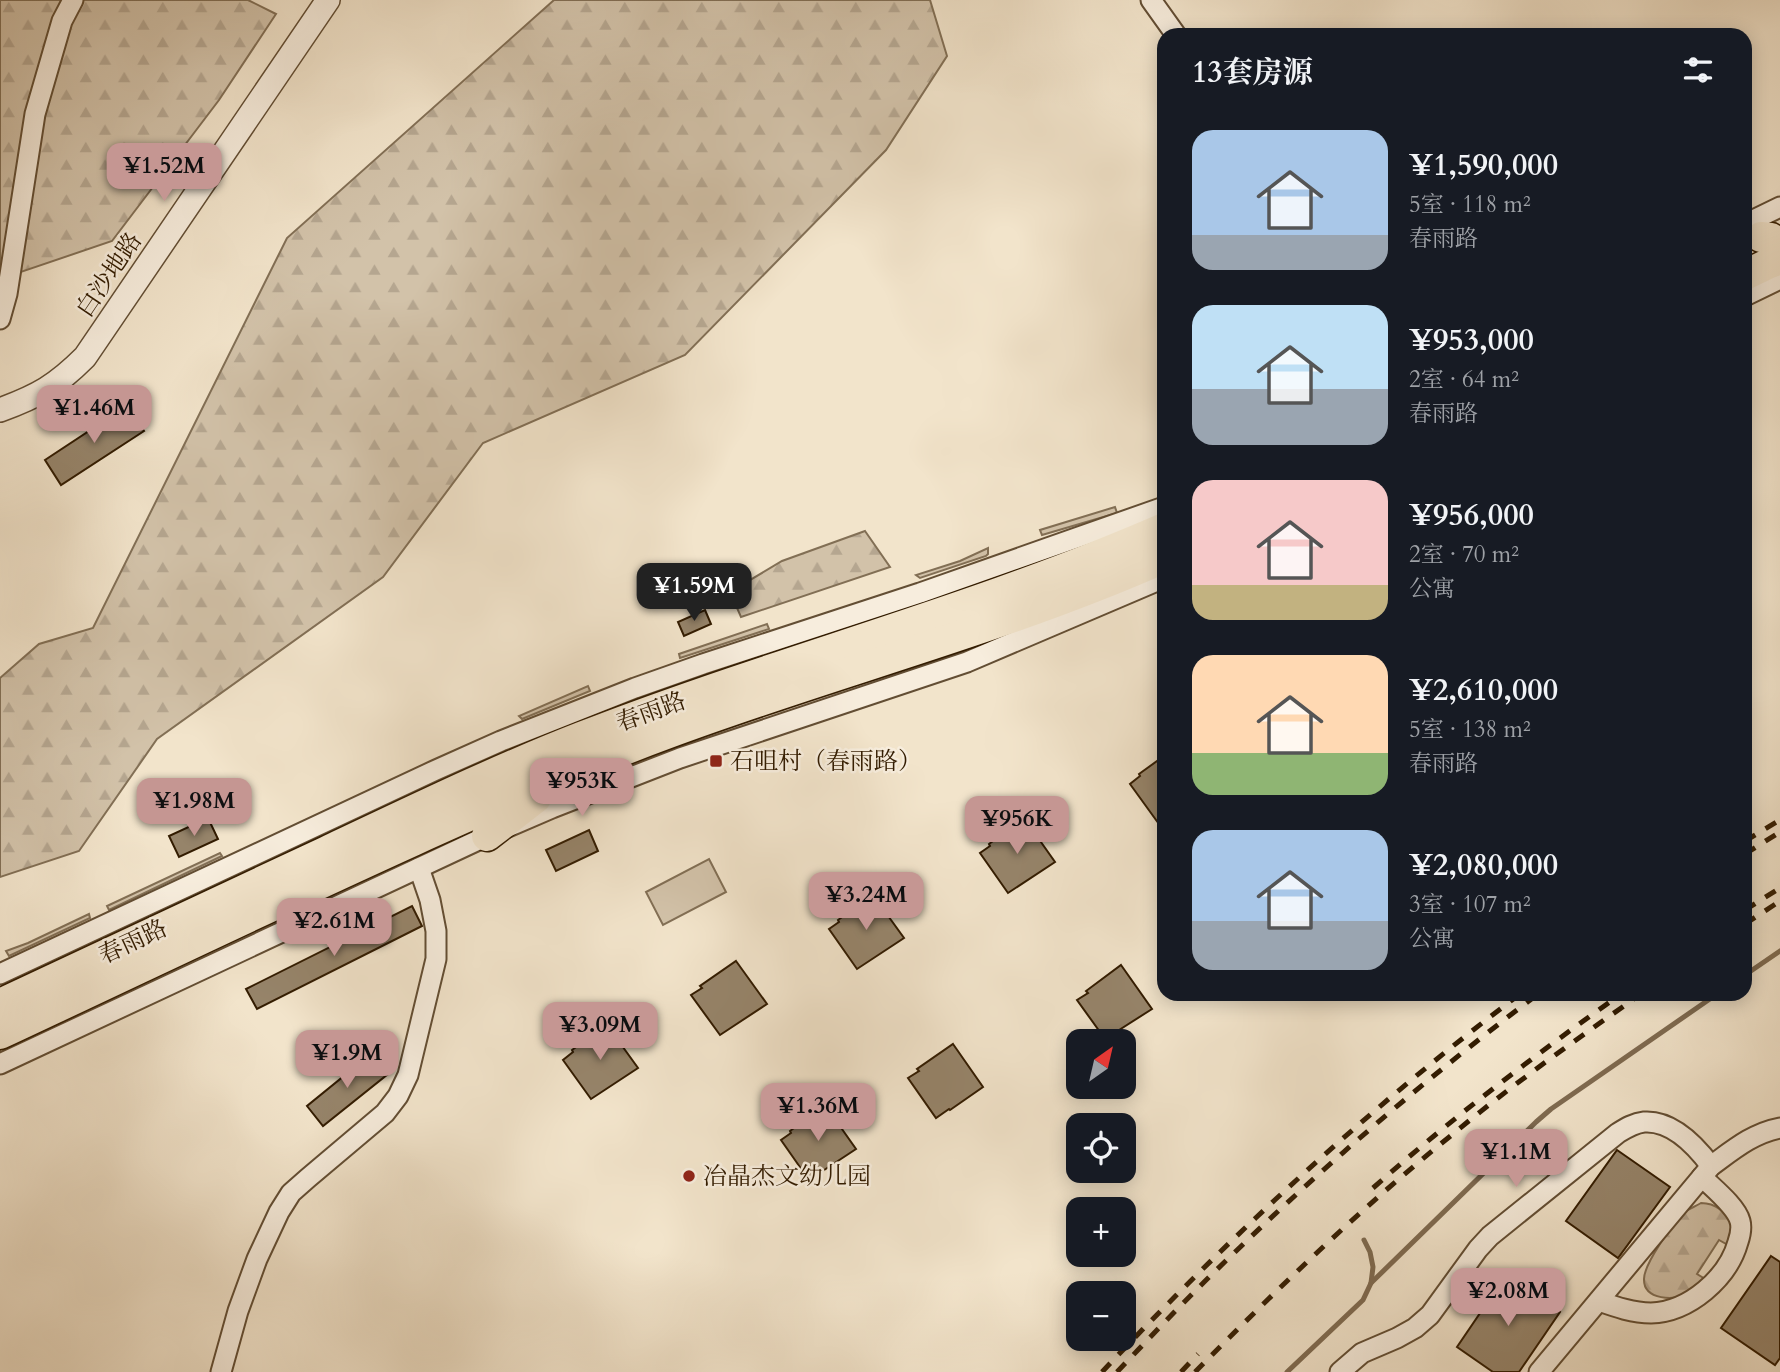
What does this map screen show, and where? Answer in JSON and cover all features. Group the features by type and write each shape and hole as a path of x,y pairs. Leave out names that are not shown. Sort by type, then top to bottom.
{"main road":[{"path":"1752,266 1766,248"},
{"name":"春雨路","path":"0,1004 428,804 578,738 732,683 972,603 1157,531"},
{"name":"春雨路","path":"0,1034 370,861 575,769 670,732 1034,610 1157,561"},
{"path":"487,836 575,769"}],"street":[{"path":"0,319 7,294 34,114 62,21 73,0"},
{"name":"白沙地路","path":"0,410 48,390 68,375 85,357 328,0"},
{"path":"1151,0 1171,28"},
{"path":"1752,280 1780,207"},
{"path":"0,974 436,770 567,714 703,664 920,593 1157,509"},
{"path":"0,1064 487,836 563,804 680,758 967,662 1157,581"},
{"path":"221,1372 238,1311 257,1259 279,1212 291,1193 385,1114 408,1075 436,958 436,931 430,900 419,868"},
{"path":"1340,1372 1362,1353 1415,1328 1430,1315 1490,1236 1618,1132 1644,1122 1659,1124 1688,1140 1700,1151 1707,1171 1740,1221 1736,1249 1715,1281 1696,1297 1678,1307 1652,1313 1626,1310 1599,1301"},
{"path":"1539,1372 1707,1171 1758,1134 1780,1128"}],"green space":[{"path":"0,0 248,0 276,14 219,100 112,241 0,279"},
{"path":"554,0 930,0 947,56 886,150 685,355 483,443 383,577 157,739 79,851 0,877 0,678 39,644 93,628 287,238"},
{"path":"1115,507 1117,513 1042,535 1040,530"},
{"path":"865,531 890,567 741,617 730,592 782,561"},
{"path":"1096,542 935,601 771,654 769,647 1062,548"},
{"path":"988,548 986,556 920,578 916,575 960,561"},
{"path":"767,624 769,629 680,658 679,654"},
{"path":"961,649 967,654 565,793 598,775 671,747"},
{"path":"740,658 742,664 466,771 463,765 530,736"},
{"path":"588,686 590,691 522,719 519,716"},
{"path":"440,774 444,782 90,946 85,938"},
{"path":"490,821 465,841 0,1059 0,1049"},
{"path":"220,853 222,856 109,910 107,906"},
{"path":"709,859 726,892 663,925 646,892"},
{"path":"89,914 90,918 9,956 6,951 28,943"},
{"path":"1701,1203 1717,1207 1728,1218 1734,1228 1728,1245 1719,1240 1697,1274 1705,1279 1688,1294 1676,1298 1654,1295 1645,1287 1648,1264 1681,1216"}],"building":[{"path":"127,406 144,431 61,485 45,460"},
{"path":"705,610 711,624 684,636 678,622"},
{"path":"1157,761 1157,821 1130,784"},
{"path":"208,818 218,839 179,857 169,836"},
{"path":"1024,818 1055,862 1008,893 980,853"},
{"path":"589,830 598,851 556,871 546,850"},
{"path":"873,895 904,938 857,969 829,929"},
{"path":"412,906 422,926 257,1009 246,989"},
{"path":"736,961 767,1004 720,1035 691,995"},
{"path":"1121,965 1152,1009 1121,1029 1098,1029 1077,1000 1088,993 1086,991"},
{"path":"607,1025 638,1068 591,1099 563,1060 572,1050"},
{"path":"953,1044 983,1087 936,1118 908,1078"},
{"path":"371,1054 388,1074 323,1126 307,1106"},
{"path":"825,1105 856,1149 809,1180 781,1140"},
{"path":"1617,1150 1670,1187 1618,1258 1566,1221"},
{"path":"1771,1256 1780,1262 1780,1358 1775,1365 1721,1328"},
{"path":"1506,1275 1560,1312 1519,1372 1493,1372 1457,1347"}],"waterway":[{"path":"1752,970 1780,951"},
{"path":"1371,1283 1551,1109 1707,1001"},
{"path":"1287,1372 1363,1300 1371,1283 1373,1267 1364,1240"}],"railway":[{"path":"1752,837 1780,820"},
{"path":"1752,850 1780,832"},
{"path":"1752,906 1780,888"},
{"path":"1752,919 1780,901"},
{"path":"1102,1372 1201,1271 1303,1174 1410,1081 1511,1001"},
{"path":"1117,1372 1203,1283 1306,1185 1420,1087 1529,1001"},
{"path":"1373,1188 1494,1088 1611,1001"},
{"path":"1195,1372 1321,1249 1386,1190 1476,1115 1631,1001"},
{"path":"1181,1372 1198,1354"}],"place":[{"name":"石咀村（春雨路）","path":"716,761"},
{"name":"冶晶杰文幼儿园","path":"689,1176"}]}
